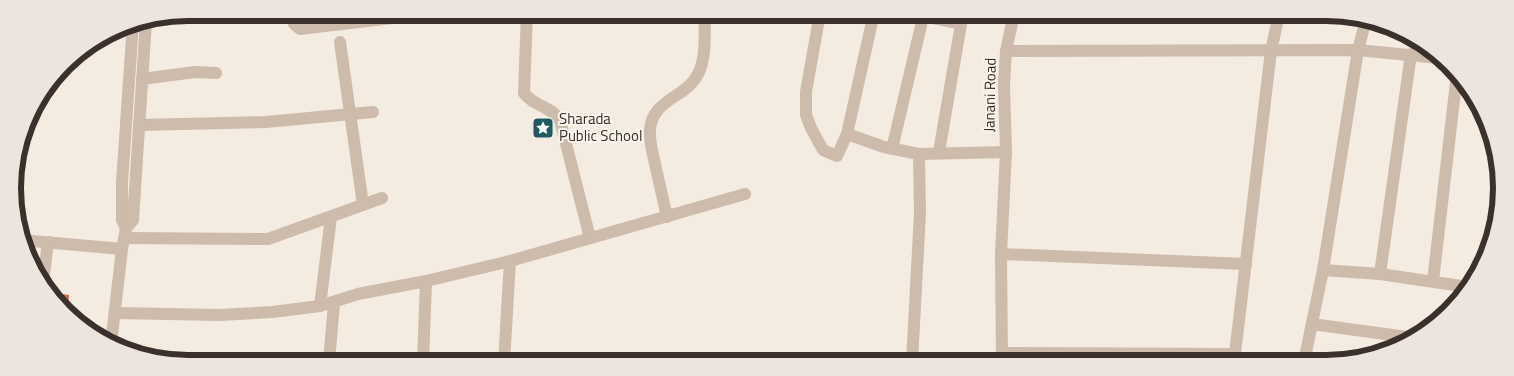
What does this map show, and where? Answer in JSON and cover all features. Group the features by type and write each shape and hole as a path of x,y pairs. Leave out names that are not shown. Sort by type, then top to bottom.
{"street":[{"path":"819,21 806,92 806,115 824,150 837,156 847,134 872,21"},
{"path":"892,149 923,21"},
{"path":"939,152 962,21"},
{"path":"1006,51 1012,21"},
{"path":"1234,355 1271,51 1277,21"},
{"path":"294,22 300,29 360,22"},
{"path":"526,22 524,93 531,100 552,111 560,120 590,238"},
{"path":"667,217 650,142 650,129 655,114 662,104 689,87 698,74 701,65 704,22"},
{"path":"1305,355 1323,270 1358,50 1365,26"},
{"path":"124,239 133,220 146,27"},
{"path":"113,336 124,239 122,182 133,31"},
{"path":"340,42 363,205"},
{"name":"Janani Road","path":"1002,355 1001,254 1006,152 1004,85 1006,51 1358,50 1429,57"},
{"path":"1380,274 1411,54"},
{"path":"142,78 195,72 216,73"},
{"path":"1433,281 1455,83"},
{"path":"139,125 266,122 373,112"},
{"path":"847,134 892,149 918,154 939,152 1006,152"},
{"path":"912,355 920,213 918,154"},
{"path":"115,313 220,315 272,312 320,306 358,294 426,281 510,261 745,194"},
{"path":"30,241 268,240 382,198"},
{"path":"320,306 331,217"},
{"path":"44,272 48,242"},
{"path":"1001,254 1246,264"},
{"path":"504,355 510,261"},
{"path":"1323,270 1380,274 1461,286"},
{"path":"423,355 426,281"},
{"path":"330,355 334,303"},
{"path":"1312,324 1402,336"}],"building":[{"path":"59,294 69,295 68,304"}],"place":[{"name":"Sharada Public School","path":"543,128"}]}
